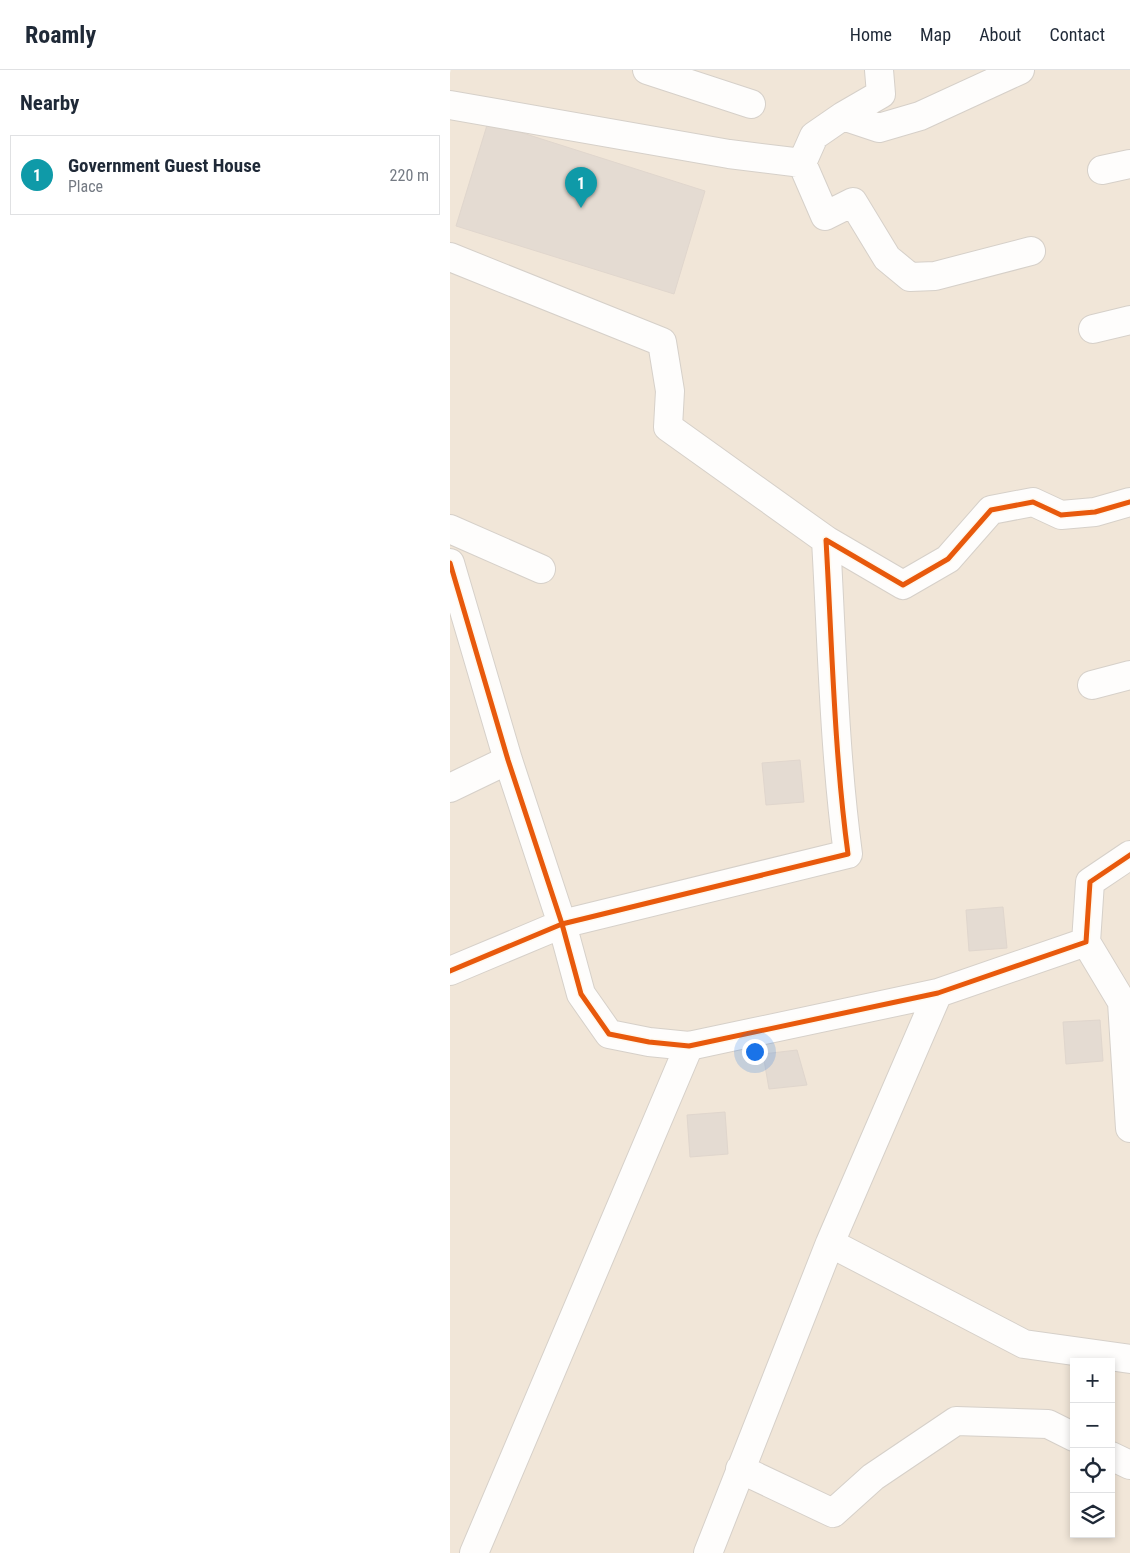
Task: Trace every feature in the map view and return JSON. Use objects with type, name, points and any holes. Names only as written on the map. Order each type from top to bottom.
[{"type":"street","points":[[647,70],[751,104]]},
{"type":"street","points":[[878,70],[881,94],[843,116],[814,136],[802,163],[825,216],[853,202],[887,258],[910,277],[935,276],[1031,250]]},
{"type":"street","points":[[843,116],[879,128],[920,116],[1020,70]]},
{"type":"street","points":[[450,105],[729,154],[802,163]]},
{"type":"street","points":[[1102,170],[1130,164]]},
{"type":"street","points":[[450,257],[662,342],[670,390],[668,427],[826,540],[903,585],[948,559],[991,510],[1033,502],[1061,515],[1095,512],[1130,502]]},
{"type":"street","points":[[1093,329],[1130,320]]},
{"type":"street","points":[[450,529],[541,569]]},
{"type":"street","points":[[450,971],[562,924],[848,854],[839,765],[826,540]]},
{"type":"street","points":[[450,563],[508,760],[562,924],[582,994],[609,1034],[649,1042],[689,1046],[938,993],[1086,942]]},
{"type":"street","points":[[1092,685],[1130,675]]},
{"type":"street","points":[[450,788],[508,760]]},
{"type":"street","points":[[1130,855],[1090,882],[1086,942],[1122,1002],[1130,1128]]},
{"type":"street","points":[[708,1553],[830,1243],[938,993]]},
{"type":"street","points":[[474,1553],[689,1046]]},
{"type":"street","points":[[830,1243],[1024,1344],[1130,1359]]},
{"type":"street","points":[[740,1469],[833,1513],[873,1476],[956,1421],[1048,1424],[1070,1435]]},
{"type":"street","points":[[1115,1458],[1130,1465]]},
{"type":"shaded area","points":[[451,70],[1130,70],[1130,1553],[450,1553]]},
{"type":"building","points":[[488,122],[705,191],[674,294],[456,226]]},
{"type":"building","points":[[800,760],[804,802],[766,805],[762,763]]},
{"type":"building","points":[[1003,907],[1007,948],[969,951],[966,910]]},
{"type":"building","points":[[1100,1020],[1103,1061],[1066,1064],[1063,1022]]},
{"type":"building","points":[[797,1050],[807,1085],[769,1089],[763,1054]]},
{"type":"building","points":[[725,1112],[728,1154],[690,1157],[687,1115]]},
{"type":"cycle path","points":[[450,971],[562,924],[848,854],[836,736],[826,540],[903,585],[948,559],[991,510],[1033,502],[1061,515],[1095,512],[1130,502]]},
{"type":"cycle path","points":[[450,563],[508,760],[562,924],[581,994],[609,1034],[649,1042],[689,1046],[938,993],[1086,942],[1090,882],[1130,855]]},
{"type":"place","name":"Government Guest House","points":[[581,208]]}]
